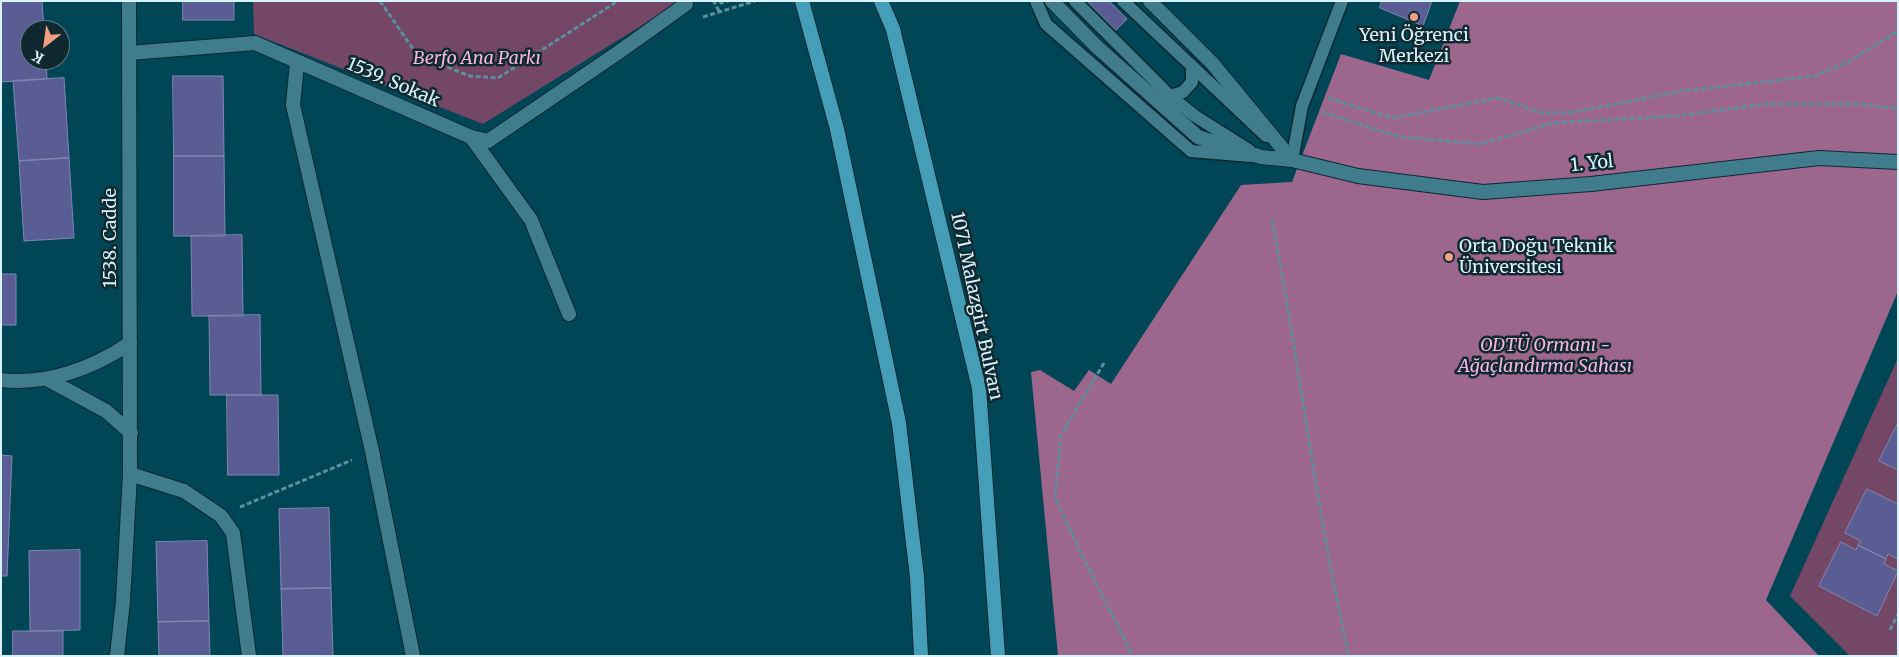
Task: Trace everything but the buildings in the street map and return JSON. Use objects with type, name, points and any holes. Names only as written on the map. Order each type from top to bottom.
[{"type":"main road","points":[[802,1],[837,129],[899,423],[917,577],[921,656]]},
{"type":"main road","name":"1071 Malazgirt Bulvarı","points":[[881,1],[893,30],[979,388],[998,656]]},
{"type":"street","name":"1538. Cadde","points":[[117,656],[123,601],[131,433],[128,1]]},
{"type":"street","name":"1. Yol","points":[[1052,1],[1096,46],[1198,137],[1261,157],[1292,160],[1358,176],[1483,192],[1591,184],[1819,158],[1898,162]]},
{"type":"street","points":[[1150,1],[1212,63],[1292,160]]},
{"type":"street","name":"1539. Sokak","points":[[129,53],[255,44],[471,137],[488,141],[686,4]]},
{"type":"street","points":[[297,63],[293,105],[372,451],[413,656]]},
{"type":"street","points":[[471,137],[531,220],[569,314]]},
{"type":"street","points":[[1,380],[19,382],[48,379],[96,363],[130,343]]},
{"type":"street","points":[[48,379],[106,411],[131,433]]},
{"type":"street","points":[[130,474],[184,490],[221,516],[234,533],[249,656]]},
{"type":"lane","points":[[1036,1],[1046,24],[1192,151],[1261,157]]},
{"type":"lane","points":[[1075,1],[1170,96],[1203,121],[1261,157]]},
{"type":"lane","points":[[1123,1],[1192,68],[1292,160]]},
{"type":"lane","points":[[1292,160],[1302,106],[1342,1]]},
{"type":"lane","points":[[1170,96],[1183,92],[1192,82],[1192,68]]},
{"type":"path","points":[[380,1],[413,49],[424,58],[470,76],[498,78],[618,1]]},
{"type":"path","points":[[720,1],[721,3],[728,1]]},
{"type":"path","points":[[716,3],[719,11]]},
{"type":"path","points":[[1308,91],[1392,118],[1498,98],[1543,113],[1574,112],[1682,91],[1815,76],[1850,62],[1898,31]]},
{"type":"path","points":[[1302,106],[1400,137],[1480,144],[1554,123],[1676,116],[1766,104],[1861,104],[1898,109]]},
{"type":"path","points":[[1272,220],[1288,301],[1330,572],[1349,656]]},
{"type":"path","points":[[1104,363],[1061,435],[1055,497],[1081,553],[1134,656]]},
{"type":"path","points":[[221,516],[372,451]]},
{"type":"path","points":[[1890,630],[1898,614]]},
{"type":"green space","name":"Berfo Ana Parkı","points":[[253,1],[681,1],[483,124],[254,34]]},
{"type":"green space","name":"ODTÜ Ormanı - Ağaçlandırma Sahası","points":[[1460,1],[1898,1],[1898,291],[1766,600],[1819,656],[1058,656],[1031,372],[1040,370],[1074,391],[1089,370],[1111,384],[1241,185],[1292,182],[1341,54],[1429,80]]},
{"type":"green space","points":[[1898,358],[1898,656],[1850,656],[1790,596]]},
{"type":"place","name":"Yeni Öğrenci Merkezi","points":[[1414,17]]},
{"type":"place","name":"Orta Doğu Teknik Üniversitesi","points":[[1449,257]]}]
